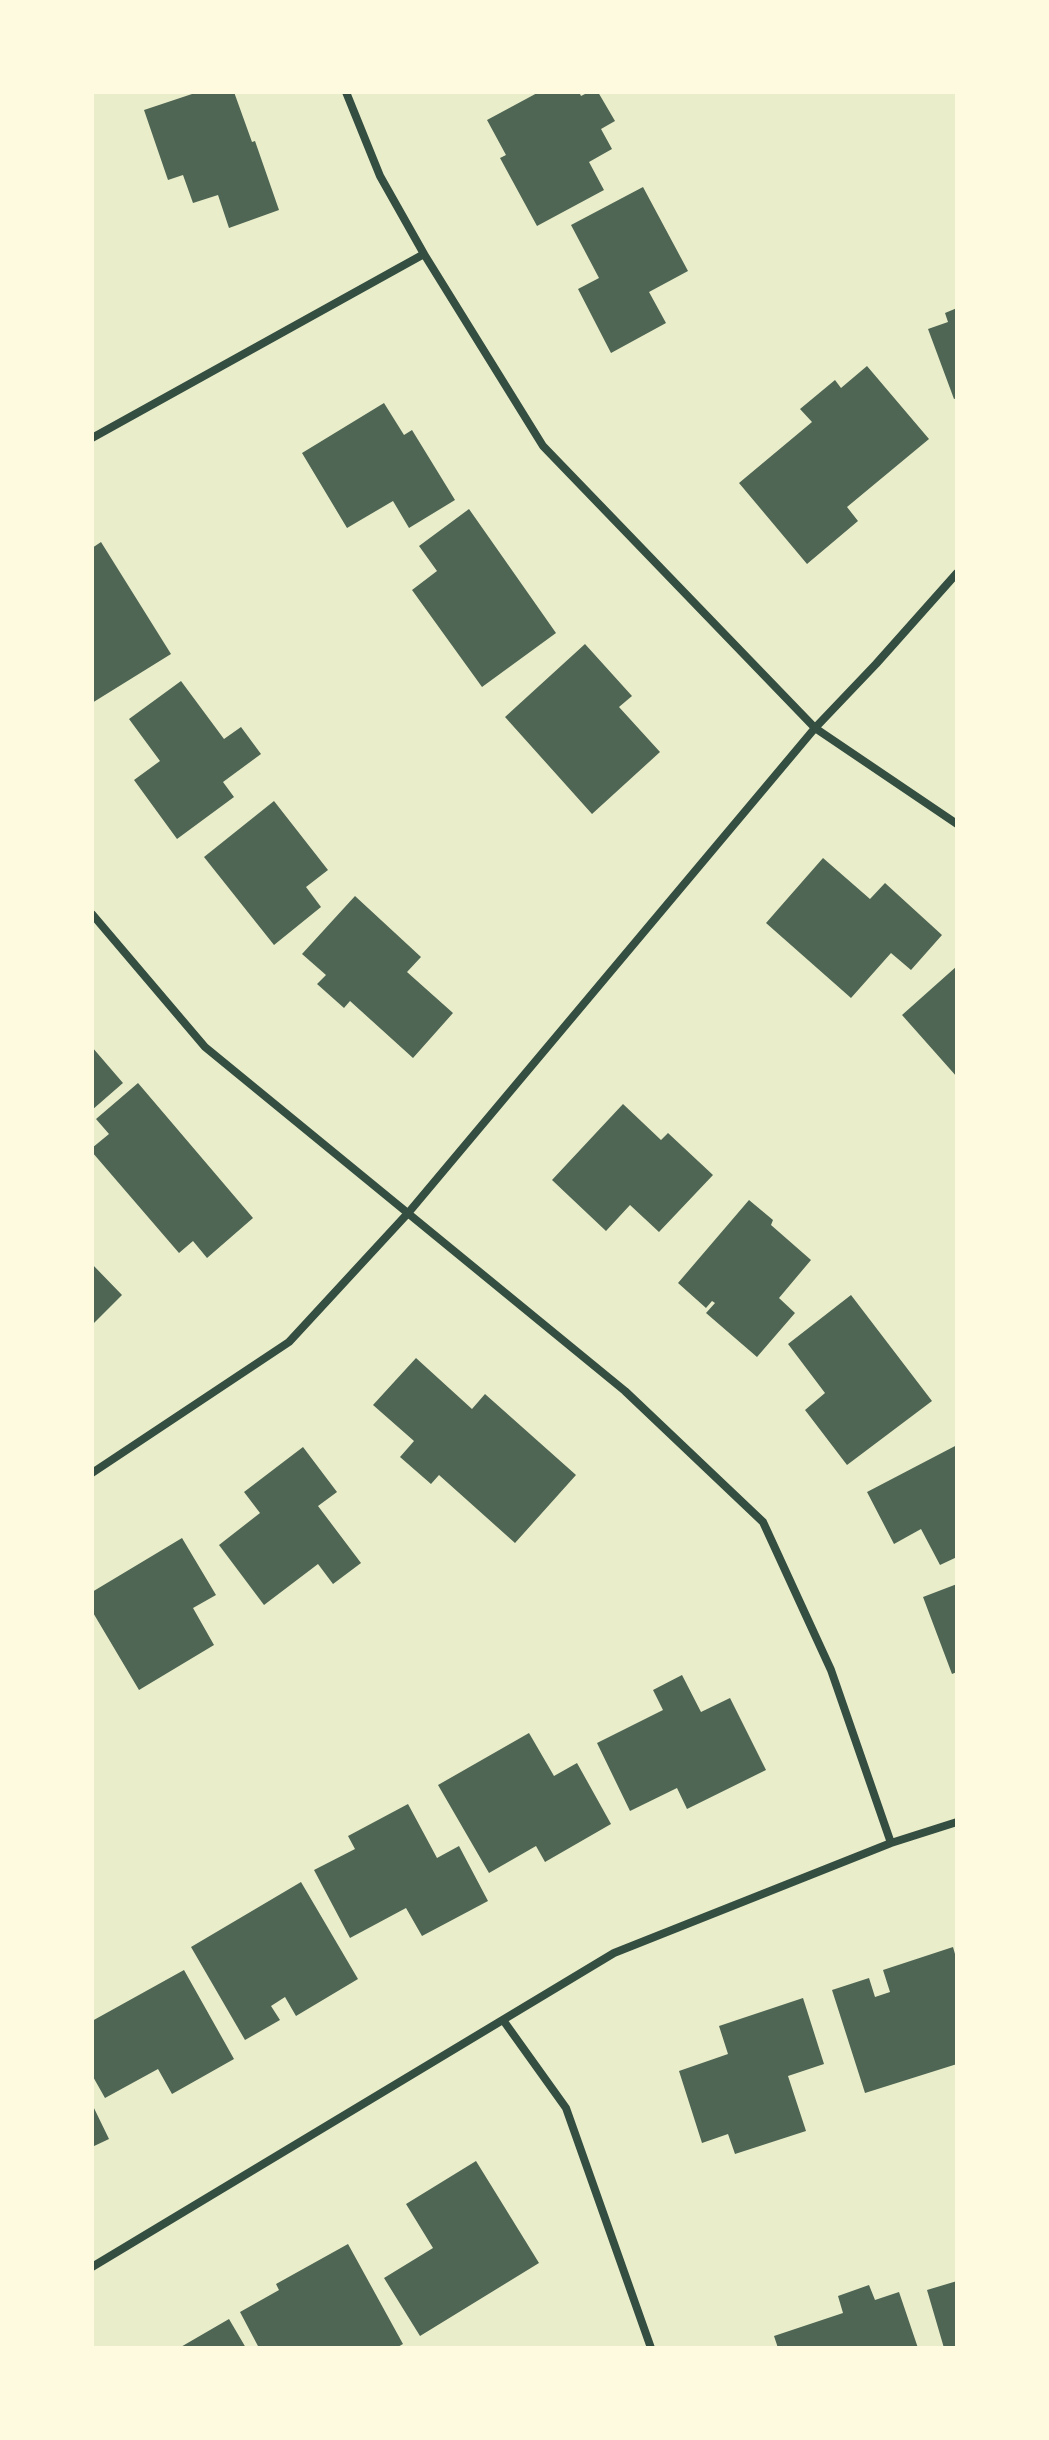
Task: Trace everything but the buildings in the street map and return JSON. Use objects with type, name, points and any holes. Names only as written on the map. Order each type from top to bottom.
[{"type":"street","points":[[346,92],[380,176],[424,254],[543,446],[815,728],[957,824]]},
{"type":"street","points":[[92,438],[424,254]]},
{"type":"street","points":[[92,1473],[289,1342],[409,1212],[815,728],[957,573]]},
{"type":"street","points":[[92,914],[205,1047],[625,1391],[763,1522],[831,1670],[891,1843]]},
{"type":"street","points":[[92,2267],[614,1953],[891,1843],[957,1822]]},
{"type":"street","points":[[503,2020],[566,2108],[651,2348]]}]
